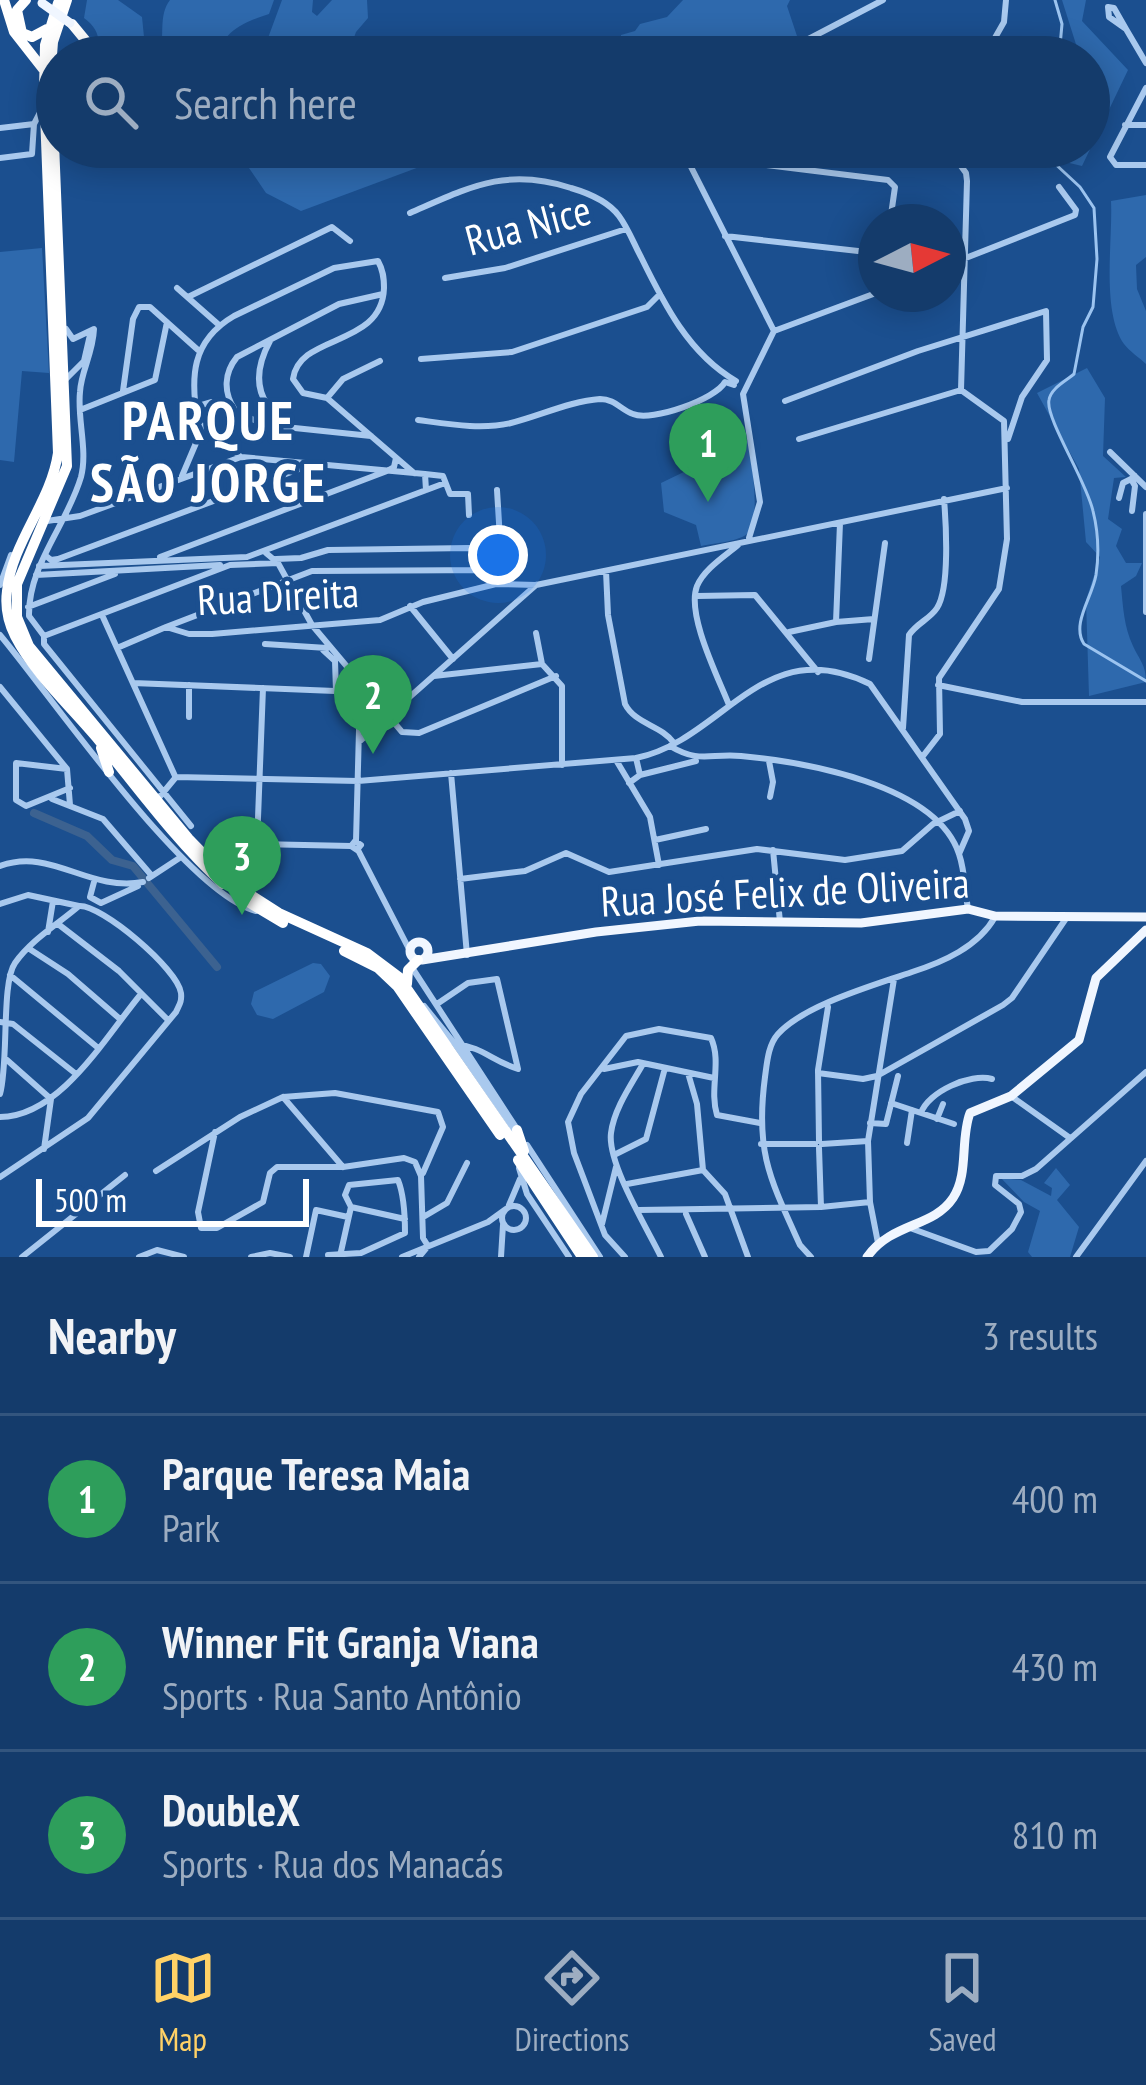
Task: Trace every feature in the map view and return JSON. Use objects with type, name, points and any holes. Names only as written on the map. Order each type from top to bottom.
[{"type":"highway","points":[[4,0],[14,32],[36,59]]},
{"type":"highway","points":[[60,36],[63,0]]},
{"type":"highway","points":[[36,1],[17,10],[22,33],[36,37]]},
{"type":"highway","points":[[58,36],[62,25]]},
{"type":"highway","points":[[38,36],[62,25]]},
{"type":"highway","points":[[62,25],[80,36]]},
{"type":"highway","points":[[59,36],[62,25]]},
{"type":"highway","points":[[48,168],[58,439],[50,483],[7,586],[7,608],[16,637],[213,875],[262,912],[385,974],[417,1005],[597,1257]]},
{"type":"highway","points":[[56,168],[67,466],[17,584],[15,608],[20,628],[29,646],[159,796],[189,839],[240,889],[387,965],[408,987],[582,1257]]},
{"type":"highway","points":[[57,201],[59,168]]},
{"type":"highway","points":[[98,739],[109,772]]},
{"type":"highway","points":[[342,951],[364,965],[370,977],[385,981],[417,1005]]},
{"type":"highway","points":[[387,965],[403,966],[417,955]]},
{"type":"highway","points":[[408,987],[406,974],[417,955]]},
{"type":"highway","points":[[517,1132],[530,1166]]},
{"type":"main road","points":[[36,1],[62,25]]},
{"type":"main road","name":"Rua José Felix de Oliveira","points":[[417,955],[441,960],[648,925],[861,923],[968,909],[995,916],[1146,915]]},
{"type":"main road","points":[[867,1257],[878,1243],[935,1214],[953,1198],[970,1113],[1011,1096],[1082,1037],[1100,972],[1146,930]]},
{"type":"street","points":[[814,36],[883,0]]},
{"type":"street","points":[[996,36],[1004,22],[1006,0]]},
{"type":"street","points":[[1126,29],[1146,63]]},
{"type":"street","points":[[1146,88],[1110,154],[1112,162],[1146,165]]},
{"type":"street","points":[[0,158],[32,154],[36,120]]},
{"type":"street","points":[[0,128],[34,124]]},
{"type":"street","points":[[1125,125],[1146,125]]},
{"type":"street","points":[[691,168],[774,331]]},
{"type":"street","points":[[790,168],[887,180],[896,187],[893,204]]},
{"type":"street","points":[[962,168],[966,204]]},
{"type":"street","points":[[410,214],[469,188],[516,177],[582,191],[614,210],[670,316],[739,387],[760,502],[744,542],[707,572],[695,596],[703,638],[729,705]]},
{"type":"street","points":[[966,258],[1075,215],[1059,187]]},
{"type":"street","points":[[188,297],[335,228],[350,241]]},
{"type":"street","name":"Rua Nice","points":[[445,278],[505,268],[626,229]]},
{"type":"street","points":[[723,236],[858,251]]},
{"type":"street","points":[[181,478],[196,443],[192,376],[198,350],[219,325],[324,272],[375,260],[382,267],[380,309],[370,322],[304,358],[294,369],[296,388],[327,398],[414,472]]},
{"type":"street","points":[[178,288],[219,325]]},
{"type":"street","points":[[195,407],[212,401],[226,385],[236,356],[350,299],[384,293]]},
{"type":"street","points":[[421,359],[512,352],[647,307],[660,294]]},
{"type":"street","points":[[739,387],[774,331],[858,300]]},
{"type":"street","points":[[61,302],[68,337],[92,330],[81,382],[82,469],[68,517],[38,570],[28,607],[30,621],[159,796],[190,826]]},
{"type":"street","points":[[647,307],[670,316]]},
{"type":"street","points":[[123,392],[133,319],[139,308],[150,308],[198,350]]},
{"type":"street","points":[[962,390],[964,312]]},
{"type":"street","points":[[785,401],[918,351],[1044,312],[1049,314],[1047,360],[1019,404],[1006,445]]},
{"type":"street","points":[[80,410],[157,376],[167,322]]},
{"type":"street","points":[[272,338],[259,363],[259,388],[273,413],[294,428]]},
{"type":"street","points":[[64,382],[88,361]]},
{"type":"street","points":[[327,398],[343,379],[380,362]]},
{"type":"street","points":[[418,420],[499,425],[598,399],[620,405],[631,414],[653,416],[709,397],[725,382],[739,387]]},
{"type":"street","points":[[226,385],[235,410]]},
{"type":"street","points":[[799,440],[962,390]]},
{"type":"street","points":[[923,756],[940,734],[938,685],[944,667],[999,589],[1007,539],[1002,416],[962,390]]},
{"type":"street","points":[[212,401],[254,422],[371,436]]},
{"type":"street","points":[[198,422],[241,457]]},
{"type":"street","points":[[1110,452],[1146,487]]},
{"type":"street","points":[[47,521],[241,457],[443,476],[452,495],[468,494],[469,514]]},
{"type":"street","points":[[156,559],[387,472],[396,458]]},
{"type":"street","points":[[292,461],[293,471]]},
{"type":"street","points":[[45,555],[54,560],[88,549],[313,464]]},
{"type":"street","points":[[361,468],[365,480]]},
{"type":"street","points":[[424,474],[426,490]]},
{"type":"street","points":[[1119,498],[1122,485],[1133,477]]},
{"type":"street","points":[[1132,511],[1133,477]]},
{"type":"street","points":[[0,585],[50,483]]},
{"type":"street","points":[[38,570],[90,562],[238,558],[265,553],[445,483]]},
{"type":"street","name":"Rua Direita","points":[[116,648],[166,628],[212,634],[389,618],[410,606],[496,584],[536,585],[1007,488]]},
{"type":"street","points":[[496,584],[492,570],[498,553],[497,490]]},
{"type":"street","points":[[57,498],[68,517]]},
{"type":"street","points":[[903,730],[909,634],[937,609],[941,596],[944,500]]},
{"type":"street","points":[[1146,514],[1146,613]]},
{"type":"street","points":[[836,622],[839,523]]},
{"type":"street","points":[[869,659],[886,543]]},
{"type":"street","points":[[184,548],[187,560]]},
{"type":"street","points":[[275,548],[286,581],[312,625],[362,691],[402,732],[419,733],[556,676]]},
{"type":"street","points":[[28,607],[119,571],[202,570],[328,550],[469,548],[498,553]]},
{"type":"street","points":[[88,549],[90,562]]},
{"type":"street","points":[[370,549],[370,571]]},
{"type":"street","points":[[265,553],[278,560]]},
{"type":"street","points":[[38,570],[96,577]]},
{"type":"street","points":[[44,636],[202,570]]},
{"type":"street","points":[[166,628],[312,571],[492,570]]},
{"type":"street","points":[[606,571],[608,615],[625,704],[630,713],[658,726],[672,745],[700,760]]},
{"type":"street","points":[[360,740],[536,585]]},
{"type":"street","points":[[695,596],[754,595],[818,672]]},
{"type":"street","points":[[410,606],[453,659]]},
{"type":"street","points":[[102,615],[176,777]]},
{"type":"street","points":[[0,617],[16,637]]},
{"type":"street","points":[[789,632],[874,619]]},
{"type":"street","points":[[536,633],[542,664],[562,686],[562,765]]},
{"type":"street","points":[[0,635],[181,857],[227,899],[262,912]]},
{"type":"street","points":[[265,644],[331,648]]},
{"type":"street","points":[[320,647],[334,662],[336,691]]},
{"type":"street","points":[[432,676],[542,664]]},
{"type":"street","points":[[159,796],[176,777],[358,781],[636,758],[672,745],[776,675],[846,673],[870,684],[960,811],[969,830],[959,854]]},
{"type":"street","points":[[133,683],[362,691]]},
{"type":"street","points":[[188,717],[189,684]]},
{"type":"street","points":[[938,685],[1022,702],[1146,702]]},
{"type":"street","points":[[0,687],[67,770],[70,805]]},
{"type":"street","points":[[232,868],[257,844],[263,688]]},
{"type":"street","points":[[362,691],[355,846],[417,955],[437,1004],[597,1257]]},
{"type":"street","points":[[629,783],[700,760],[736,755],[874,782],[937,823],[959,854],[968,909]]},
{"type":"street","points":[[636,758],[640,776]]},
{"type":"street","points":[[616,760],[648,812],[659,865]]},
{"type":"street","points":[[770,797],[772,764]]},
{"type":"street","points":[[67,770],[15,765],[19,804],[26,806],[70,788]]},
{"type":"street","points":[[451,773],[467,956]]},
{"type":"street","points":[[48,798],[105,821],[147,880]]},
{"type":"street","points":[[460,879],[525,871],[566,853],[605,872],[773,850],[834,860],[889,855],[960,811]]},
{"type":"street","points":[[655,840],[706,829]]},
{"type":"street","points":[[257,844],[355,846]]},
{"type":"street","points":[[773,850],[780,922]]},
{"type":"street","points":[[0,904],[28,895],[101,903],[118,898],[181,857]]},
{"type":"street","points":[[0,866],[32,861],[117,886],[147,880]]},
{"type":"street","points":[[0,1093],[7,1060],[4,1022],[10,972],[28,948],[88,903],[95,881]]},
{"type":"street","points":[[117,886],[118,898]]},
{"type":"street","points":[[48,932],[53,901]]},
{"type":"street","points":[[0,1177],[94,1112],[169,1021],[181,999],[176,982],[143,947],[88,903]]},
{"type":"street","points":[[811,1257],[800,1245],[783,1207],[761,1144],[772,1042],[787,1026],[828,1005],[964,948],[986,932],[995,916]]},
{"type":"street","points":[[818,1073],[863,1079],[877,1076],[1012,998],[1067,917]]},
{"type":"street","points":[[58,924],[106,961],[169,1021]]},
{"type":"street","points":[[28,948],[68,974],[119,1019]]},
{"type":"street","points":[[0,967],[97,1047]]},
{"type":"street","points":[[437,1004],[472,981],[497,979],[518,1070],[497,1063],[480,1048],[455,1044]]},
{"type":"street","points":[[878,1243],[870,1202],[868,1142],[894,979]]},
{"type":"street","points":[[0,1117],[21,1115],[51,1100],[141,994]]},
{"type":"street","points":[[417,1005],[455,1044],[517,1132]]},
{"type":"street","points":[[821,1207],[818,1073],[828,1005]]},
{"type":"street","points":[[4,1022],[76,1074]]},
{"type":"street","points":[[622,1255],[604,1234],[568,1130],[574,1107],[626,1036],[658,1029],[712,1039],[717,1055],[714,1105],[718,1116],[760,1123]]},
{"type":"street","points":[[7,1060],[51,1100]]},
{"type":"street","points":[[601,1070],[626,1062],[715,1078]]},
{"type":"street","points":[[602,1224],[615,1160],[614,1123],[643,1064]]},
{"type":"street","points":[[646,1139],[665,1068]]},
{"type":"street","points":[[906,1226],[976,1252],[989,1251],[1016,1223],[1021,1210],[994,1178],[1000,1173],[1028,1174],[1146,1072]]},
{"type":"street","points":[[688,1073],[697,1104],[703,1170],[725,1194],[748,1257]]},
{"type":"street","points":[[870,1123],[886,1124],[898,1076]]},
{"type":"street","points":[[908,1143],[916,1111],[929,1098],[977,1077],[992,1079]]},
{"type":"street","points":[[156,1171],[215,1132],[283,1097],[335,1093],[438,1112],[443,1127],[421,1176]]},
{"type":"street","points":[[1011,1096],[1070,1138]]},
{"type":"street","points":[[283,1097],[343,1167]]},
{"type":"street","points":[[44,1149],[51,1100]]},
{"type":"street","points":[[891,1102],[953,1124]]},
{"type":"street","points":[[937,1118],[943,1104]]},
{"type":"street","points":[[215,1132],[198,1212],[198,1225],[205,1230],[263,1202],[270,1173],[277,1167],[343,1167],[404,1159],[415,1162],[421,1176],[422,1234],[428,1246]]},
{"type":"street","points":[[615,1160],[646,1139],[657,1140]]},
{"type":"street","points":[[761,1144],[868,1142]]},
{"type":"street","points":[[517,1159],[541,1216],[569,1257]]},
{"type":"street","points":[[615,1160],[661,1257]]},
{"type":"street","points":[[1076,1257],[1146,1161]]},
{"type":"street","points":[[424,1216],[447,1203],[467,1163]]},
{"type":"street","points":[[627,1184],[703,1170]]},
{"type":"street","points":[[27,1255],[125,1175]]},
{"type":"street","points":[[501,1257],[502,1219],[520,1175]]},
{"type":"street","points":[[328,1255],[340,1256],[402,1237],[405,1219],[398,1180],[349,1185],[340,1256]]},
{"type":"street","points":[[639,1210],[870,1202]]},
{"type":"street","points":[[337,1212],[349,1205],[405,1219]]},
{"type":"street","points":[[403,1257],[488,1222],[507,1208],[520,1207],[526,1218]]},
{"type":"street","points":[[306,1257],[315,1211],[348,1217]]},
{"type":"street","points":[[686,1214],[705,1257]]},
{"type":"street","points":[[488,1222],[517,1230],[526,1218],[541,1216]]},
{"type":"street","points":[[419,1257],[428,1246]]},
{"type":"street","points":[[139,1257],[158,1250],[184,1257]]},
{"type":"street","points":[[251,1257],[270,1253],[290,1257]]},
{"type":"shaded area","points":[[87,0],[118,0],[142,17],[144,36],[98,36],[84,18]]},
{"type":"shaded area","points":[[170,0],[274,0],[269,14],[228,36],[162,36]]},
{"type":"shaded area","points":[[282,0],[313,0],[312,12],[317,16],[332,0],[367,0],[368,18],[355,36],[269,36]]},
{"type":"shaded area","points":[[683,0],[790,0],[787,6],[797,36],[621,36],[640,24],[667,17]]},
{"type":"shaded area","points":[[1062,0],[1086,0],[1082,21],[1096,36],[1073,36]]},
{"type":"shaded area","points":[[1110,51],[1128,70],[1110,108]]},
{"type":"shaded area","points":[[249,168],[417,168],[301,211],[266,193]]},
{"type":"shaded area","points":[[1146,195],[1146,257],[1136,265],[1137,289],[1146,311],[1146,364],[1126,347],[1117,330],[1110,275],[1111,201]]},
{"type":"shaded area","points":[[42,248],[49,373],[22,371],[14,462],[0,460],[0,252]]},
{"type":"shaded area","points":[[1087,368],[1105,398],[1103,456],[1126,477],[1114,478],[1108,519],[1122,529],[1116,546],[1126,563],[1142,563],[1136,576],[1121,586],[1124,617],[1146,682],[1089,696],[1086,600],[1100,557],[1086,542],[1079,469],[1037,393]]},
{"type":"shaded area","points":[[748,441],[754,489],[751,527],[737,539],[701,546],[696,525],[664,512],[661,483]]},
{"type":"shaded area","points":[[313,963],[321,964],[330,976],[324,992],[273,1019],[257,1015],[251,1004],[254,992]]},
{"type":"shaded area","points":[[1056,1168],[1070,1185],[1057,1200],[1079,1227],[1070,1257],[1032,1257],[1028,1252],[1040,1211],[1001,1178],[1021,1180],[1051,1196],[1052,1188],[1044,1183]]},
{"type":"waterway","points":[[1055,0],[1061,36]]},
{"type":"waterway","points":[[1060,168],[1094,208],[1097,259],[1093,307],[1083,327],[1074,374],[1049,400],[1096,527],[1096,575],[1081,619],[1081,636],[1084,644],[1146,681]]},
{"type":"waterway","points":[[34,813],[87,836],[112,860],[133,866],[217,967]]},
{"type":"place","name":"Parque Teresa Maia","points":[[708,502]]},
{"type":"place","name":"Winner Fit Granja Viana","points":[[373,754]]},
{"type":"place","name":"DoubleX","points":[[242,915]]},
{"type":"district","name":"PARQUE SÃO JORGE","points":[[209,452]]}]
